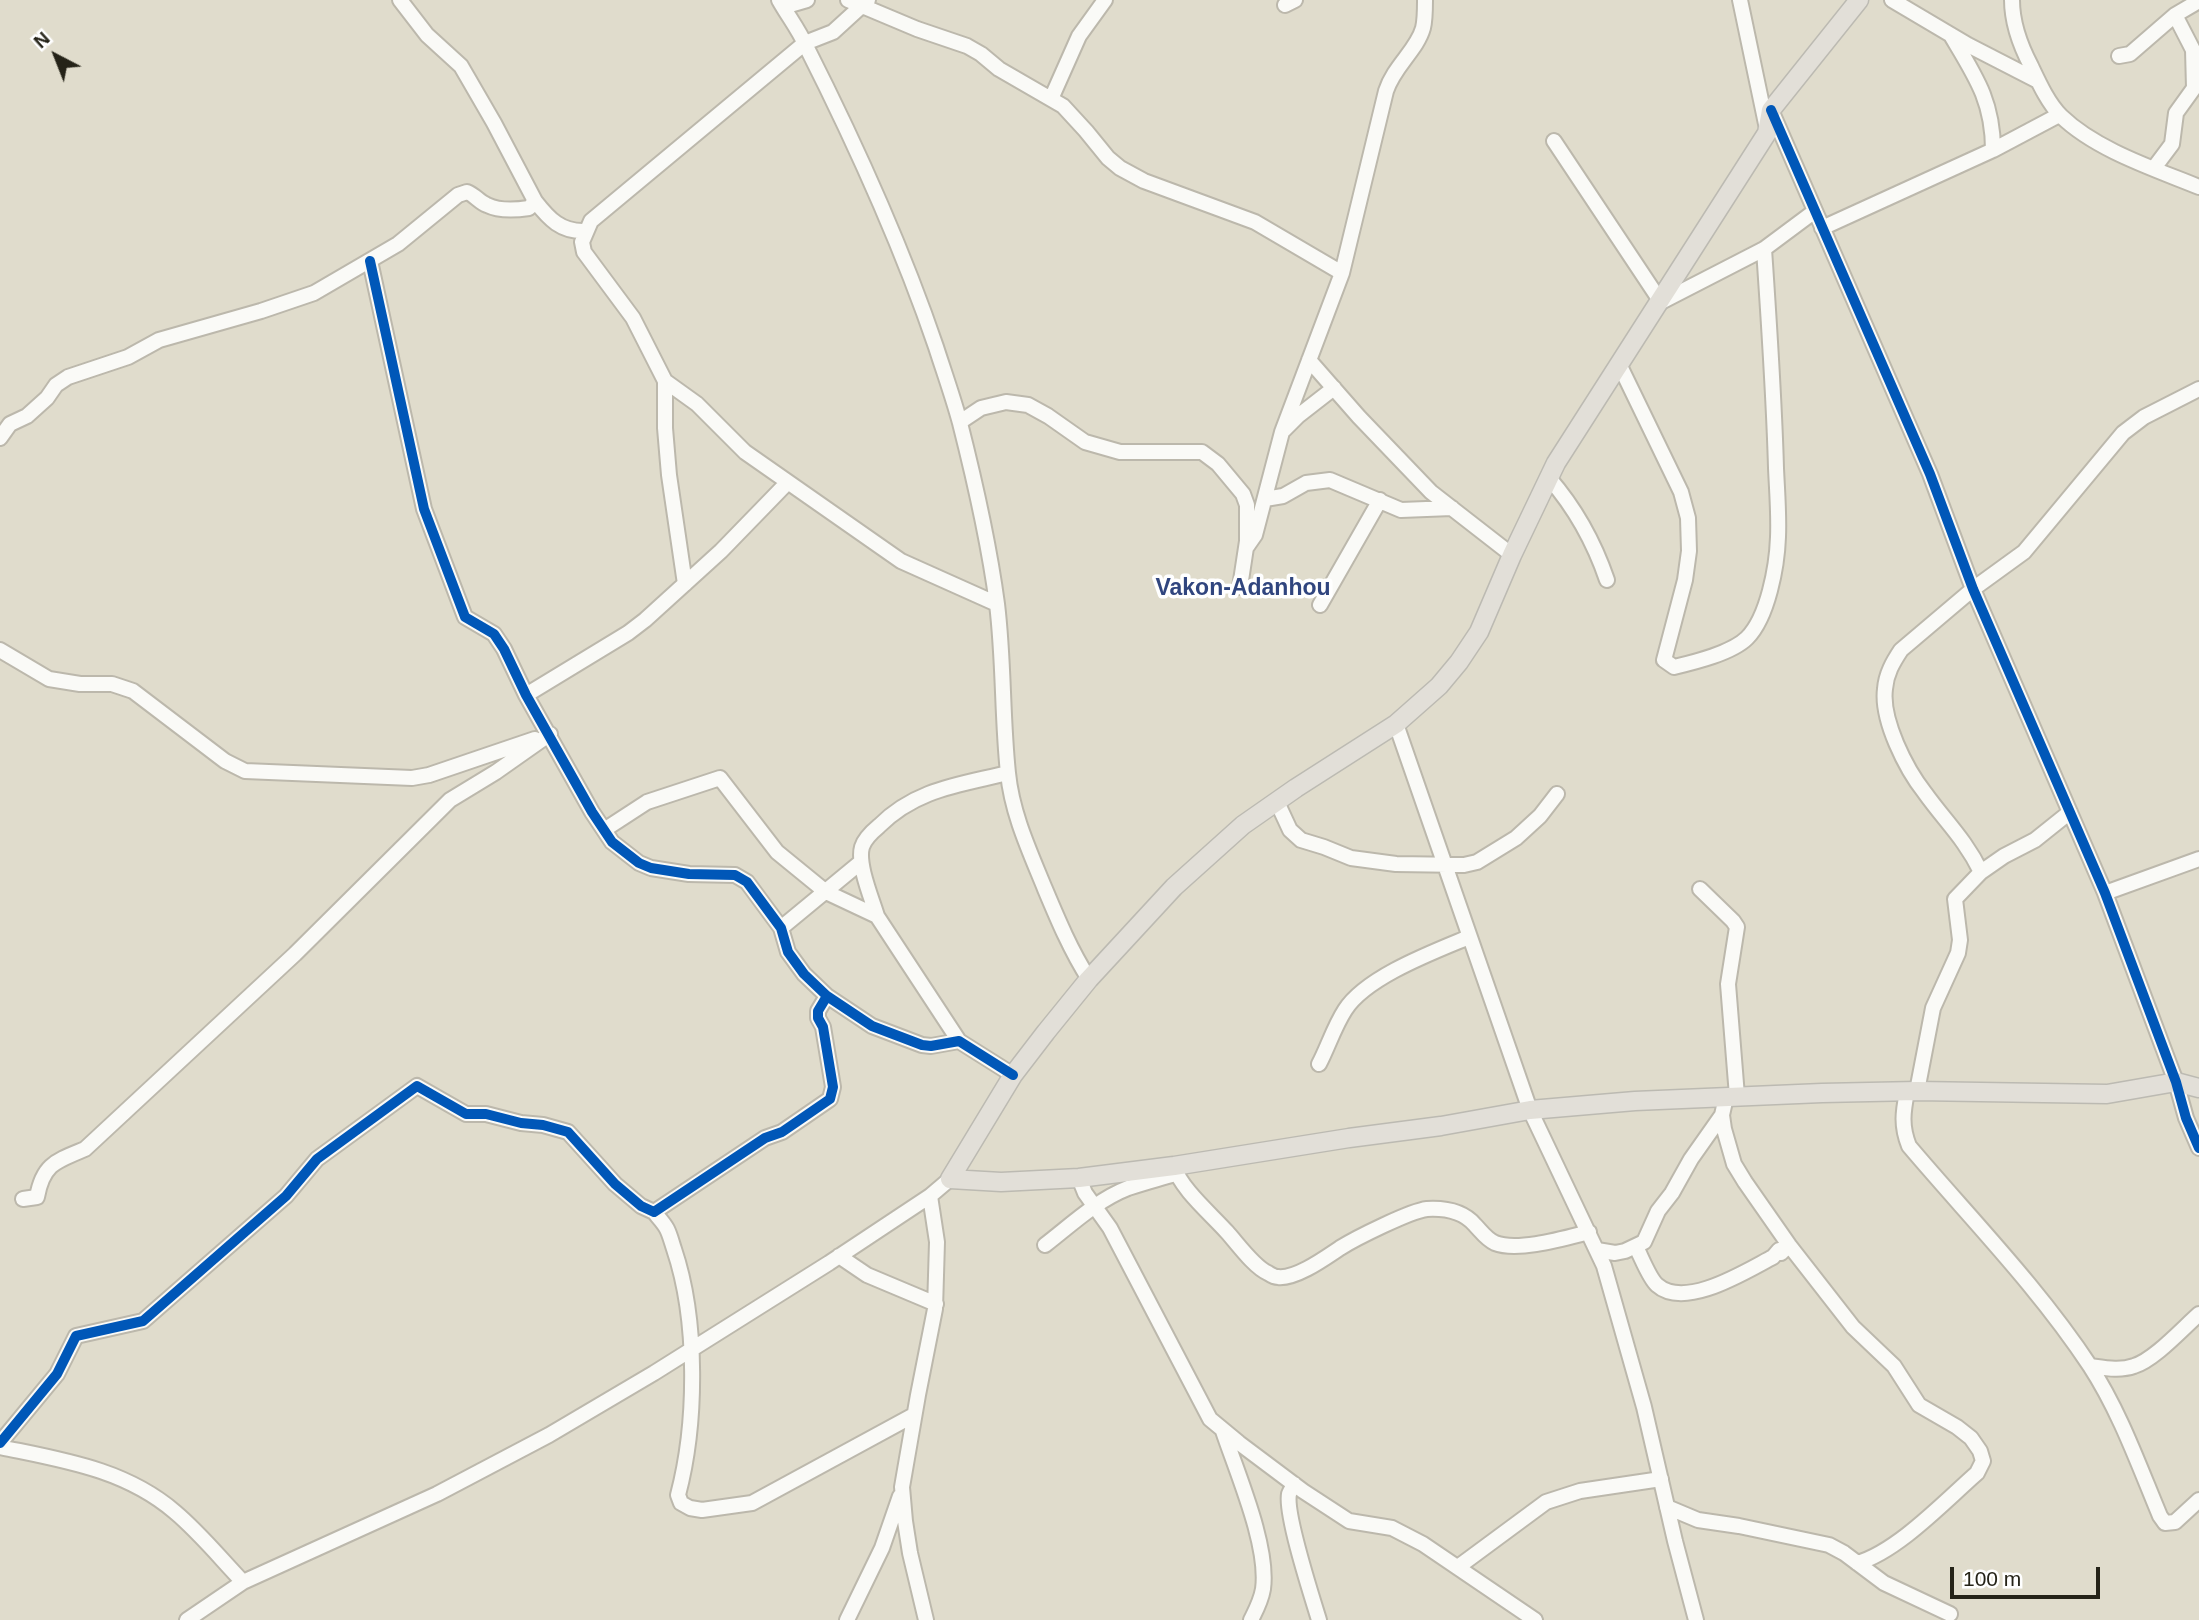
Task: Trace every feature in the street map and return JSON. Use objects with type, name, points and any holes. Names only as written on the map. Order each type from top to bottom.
[{"type":"main road","points":[[1859,0],[1772,110],[1767,132],[1549,478],[1479,632],[1459,662],[1440,686],[1395,724],[1335,761],[1234,833],[1174,887],[1089,979],[1013,1075],[950,1180],[1001,1182],[1175,1170],[1349,1138],[1441,1126],[1530,1110],[1635,1101],[1728,1103],[1912,1091],[2108,1094],[2176,1082],[2199,1088]]},
{"type":"street","points":[[400,0],[427,35],[461,66],[535,201],[547,216],[573,231],[585,231]]},
{"type":"street","points":[[807,0],[781,4],[805,43],[882,207],[918,294],[960,422],[997,604],[1008,773],[1012,797],[1028,848],[1067,939],[1089,979]]},
{"type":"street","points":[[1052,99],[1075,44],[1105,0]]},
{"type":"street","points":[[1246,548],[1255,535],[1282,432],[1342,273],[1386,91],[1391,77],[1413,47],[1423,27],[1425,0]]},
{"type":"street","points":[[1740,0],[1767,132]]},
{"type":"street","points":[[1892,0],[1951,36],[2038,81]]},
{"type":"street","points":[[2012,0],[2016,30],[2038,81],[2059,115],[2111,149],[2199,187]]},
{"type":"street","points":[[2119,56],[2130,54],[2175,15],[2199,1]]},
{"type":"street","points":[[685,583],[669,475],[665,381],[633,318],[583,252],[585,231],[591,221],[805,43],[833,32],[859,2],[967,46],[999,69],[1052,99],[1063,106],[1120,168],[1144,181],[1255,222],[1342,273]]},
{"type":"street","points":[[2154,168],[2172,144],[2176,113],[2194,88],[2193,50],[2175,15]]},
{"type":"street","points":[[1951,36],[1984,93],[1993,127],[1993,150]]},
{"type":"street","points":[[1772,110],[1930,474],[1973,589],[2105,893],[2199,1148]]},
{"type":"street","points":[[1822,228],[1993,150],[2059,115]]},
{"type":"street","points":[[1554,141],[1661,302],[1764,249],[1815,211]]},
{"type":"street","points":[[0,438],[5,426],[27,416],[47,398],[55,385],[68,377],[128,357],[159,340],[314,293],[398,244],[458,195],[467,192],[495,208],[529,208],[535,201]]},
{"type":"street","points":[[1619,364],[1681,492],[1688,518],[1689,551],[1685,580],[1664,660],[1674,667],[1718,653],[1747,638],[1760,618],[1775,567],[1778,537],[1775,419],[1764,249]]},
{"type":"street","points":[[370,261],[424,509],[465,617],[494,634],[504,649],[526,695],[612,842],[629,857],[651,868],[689,874],[735,875],[747,882],[781,928],[788,952],[804,974],[827,996],[872,1026],[922,1045],[959,1041]]},
{"type":"street","points":[[1309,360],[1432,492],[1512,555]]},
{"type":"street","points":[[665,381],[697,404],[745,452],[901,561],[997,604]]},
{"type":"street","points":[[1282,432],[1334,388]]},
{"type":"street","points":[[1981,872],[1959,834],[1915,779],[1896,741],[1885,705],[1887,677],[1901,650],[1973,589],[2024,552],[2123,433],[2144,418],[2199,388]]},
{"type":"street","points":[[960,422],[981,408],[1006,402],[1028,405],[1085,442],[1108,449],[1120,452],[1202,452],[1218,464],[1243,494],[1247,505],[1246,548],[1240,587]]},
{"type":"street","points":[[1549,478],[1580,519],[1597,550],[1608,580]]},
{"type":"street","points":[[1265,499],[1283,496],[1306,483],[1330,480],[1401,510],[1452,508]]},
{"type":"street","points":[[526,695],[628,633],[721,551],[788,482]]},
{"type":"street","points":[[1321,605],[1380,500]]},
{"type":"street","points":[[0,650],[49,679],[80,684],[112,684],[133,691],[225,761],[245,771],[412,778],[429,775],[550,734]]},
{"type":"street","points":[[1395,724],[1530,1110],[1604,1266],[1634,1373],[1696,1620]]},
{"type":"street","points":[[23,1199],[37,1197],[40,1177],[58,1161],[85,1149],[254,994],[450,800],[550,734]]},
{"type":"street","points":[[1008,773],[925,794],[892,813],[862,846],[861,862],[877,916],[959,1041],[1013,1075]]},
{"type":"street","points":[[604,830],[647,802],[720,778],[777,852],[826,892],[877,916]]},
{"type":"street","points":[[1277,802],[1290,830],[1301,840],[1351,858],[1396,864],[1464,865],[1477,862],[1516,838],[1540,816],[1557,794]]},
{"type":"street","points":[[2070,812],[2035,841],[2004,856],[1981,872],[1955,899],[1960,940],[1958,953],[1933,1008],[1902,1122],[1903,1132],[1909,1146],[2015,1269],[2090,1366],[2109,1397],[2160,1517],[2165,1523],[2175,1522],[2199,1500]]},
{"type":"street","points":[[2105,893],[2199,859]]},
{"type":"street","points":[[781,928],[861,862]]},
{"type":"street","points":[[1700,888],[1737,927],[1728,984],[1728,1103],[1734,1164],[1789,1245],[1853,1326],[1894,1366],[1919,1405],[1971,1438],[1983,1461],[1977,1473],[1890,1548],[1857,1563]]},
{"type":"street","points":[[1319,1064],[1345,1010],[1359,993],[1401,968],[1469,937]]},
{"type":"street","points":[[654,1212],[765,1138],[782,1132],[831,1099],[833,1087],[823,1027],[818,1018],[818,1011],[827,996]]},
{"type":"street","points":[[243,1582],[175,1512],[133,1484],[86,1465],[0,1445],[57,1374],[76,1336],[143,1321],[286,1196],[317,1159],[416,1086],[466,1114],[486,1114],[568,1132],[615,1184],[641,1206],[654,1212],[667,1229],[687,1305],[692,1382],[678,1495],[681,1503],[702,1510],[752,1503],[914,1415]]},
{"type":"street","points":[[1597,1250],[1615,1253],[1644,1242],[1658,1211],[1672,1193],[1690,1158],[1728,1103]]},
{"type":"street","points":[[1045,1245],[1096,1207],[1128,1188],[1175,1170],[1264,1272],[1278,1277],[1314,1265],[1343,1247],[1423,1209],[1461,1213],[1473,1222],[1486,1238],[1496,1243],[1533,1245],[1589,1232]]},
{"type":"street","points":[[1079,1178],[1085,1193],[1110,1228],[1210,1419],[1294,1484],[1349,1521],[1392,1528],[1423,1544],[1535,1620]]},
{"type":"street","points":[[187,1620],[243,1582],[489,1468],[549,1435],[839,1256],[950,1180]]},
{"type":"street","points":[[847,1620],[882,1548],[902,1488],[936,1304],[937,1242],[930,1196]]},
{"type":"street","points":[[1636,1247],[1656,1285],[1673,1293],[1702,1291],[1773,1257],[1779,1250],[1781,1253],[1789,1245]]},
{"type":"street","points":[[839,1256],[867,1275],[936,1304]]},
{"type":"street","points":[[2090,1366],[2113,1369],[2133,1367],[2147,1361],[2199,1314]]},
{"type":"street","points":[[1222,1430],[1260,1541],[1264,1571],[1263,1590],[1251,1620]]},
{"type":"street","points":[[1458,1567],[1546,1502],[1580,1491],[1661,1479]]},
{"type":"street","points":[[1294,1484],[1289,1495],[1290,1510],[1319,1620]]},
{"type":"street","points":[[902,1488],[910,1553],[926,1620]]},
{"type":"street","points":[[1667,1507],[1699,1520],[1829,1545],[1884,1583],[1950,1614]]},
{"type":"cycle path","points":[[1771,110],[1930,474],[1973,589],[2105,893],[2199,1148]]},
{"type":"cycle path","points":[[370,261],[424,509],[465,617],[494,634],[504,649],[526,695],[592,812],[612,842],[639,863],[651,868],[689,874],[735,875],[747,882],[781,928],[788,952],[804,974],[827,996],[872,1026],[922,1045],[959,1041],[1013,1075]]},
{"type":"cycle path","points":[[0,1443],[57,1374],[76,1336],[143,1321],[286,1196],[317,1159],[417,1086],[466,1114],[486,1114],[568,1132],[615,1184],[641,1206],[654,1212],[765,1138],[782,1132],[830,1099],[833,1087],[823,1027],[818,1018],[818,1011],[827,996]]},
{"type":"district","name":"Vakon-Adanhou","points":[[1243,589]]}]
